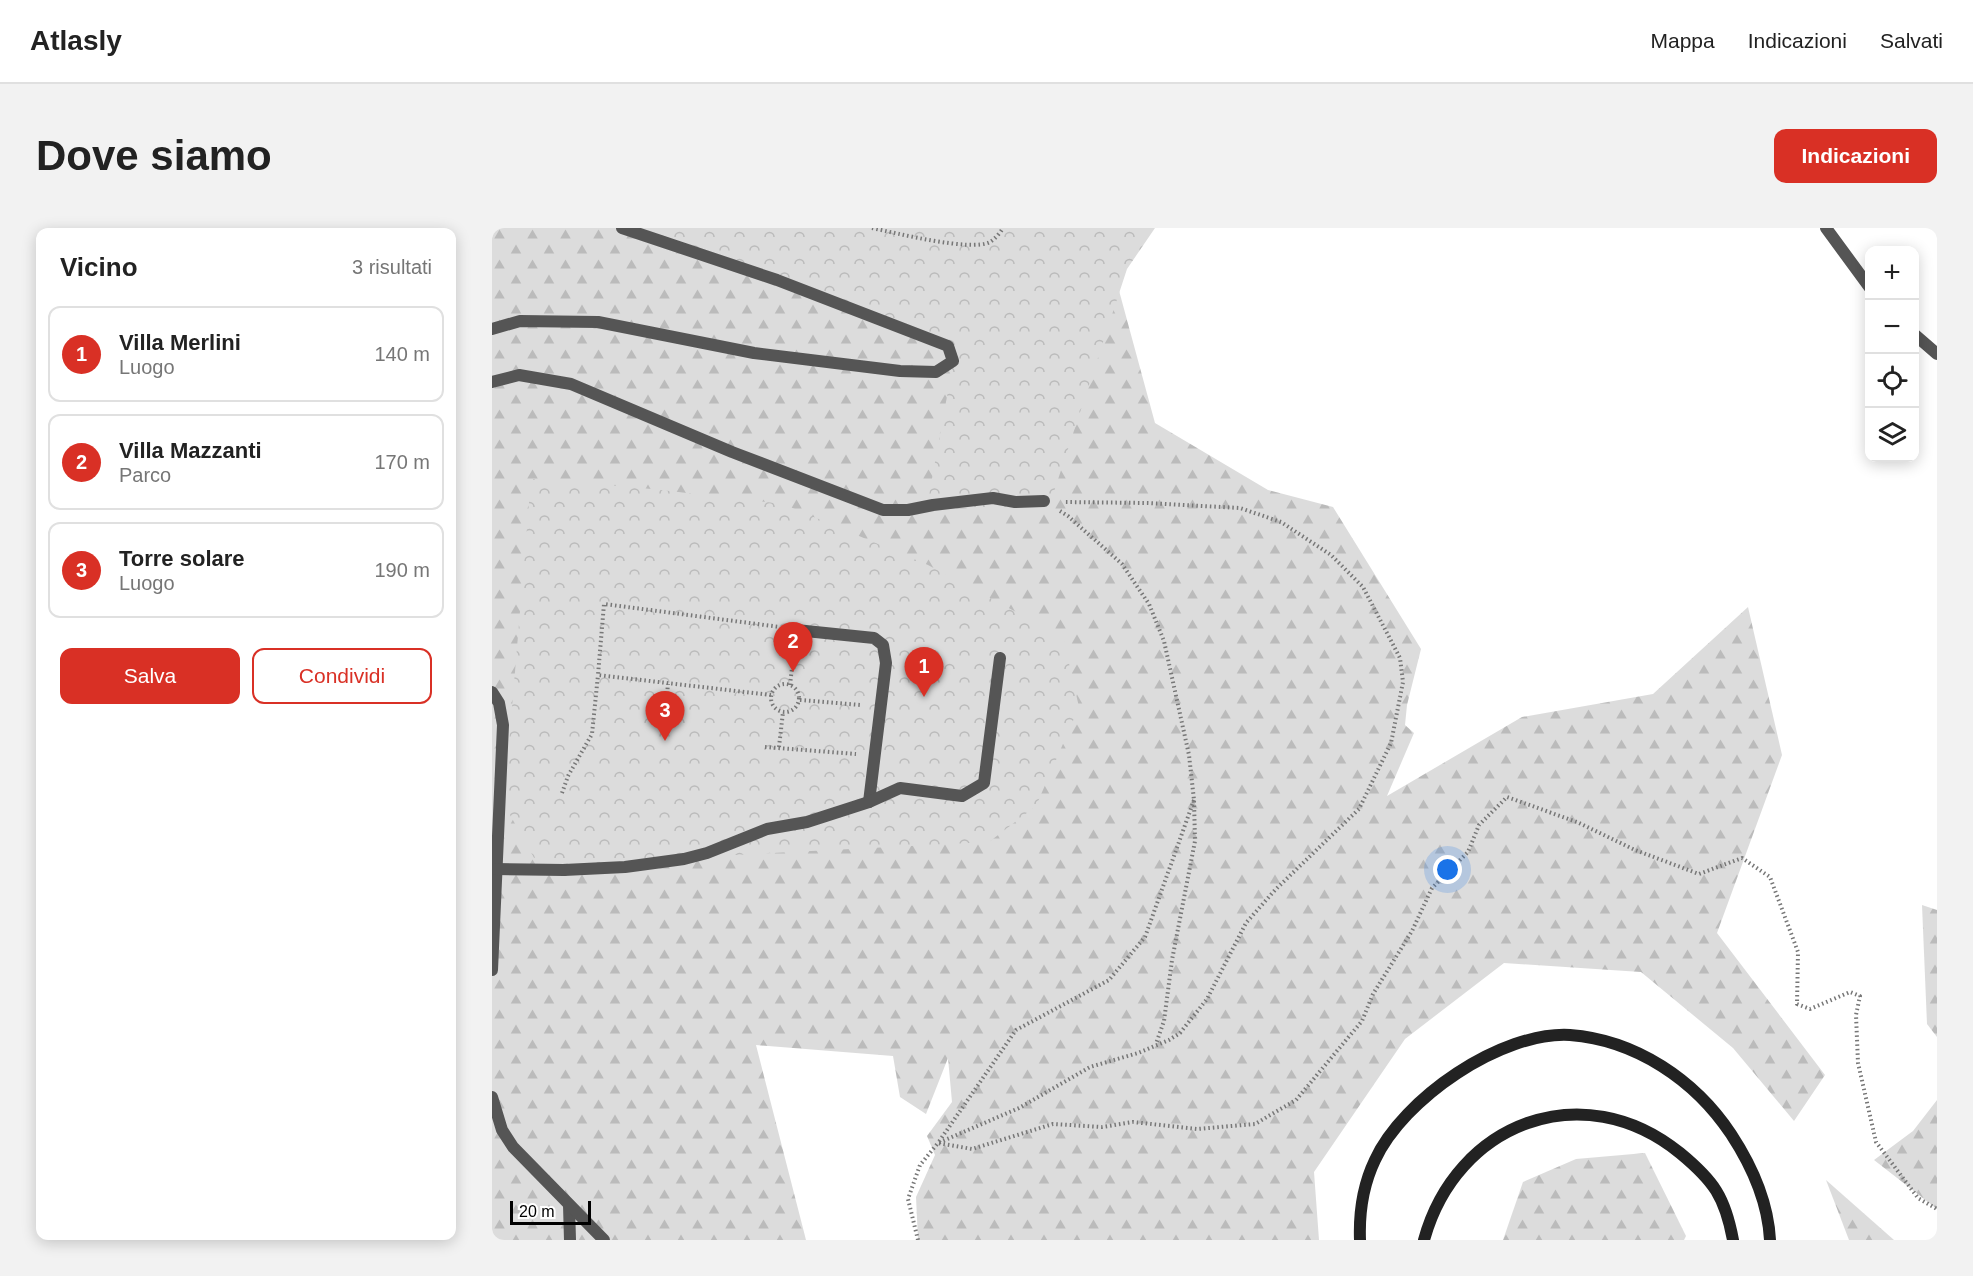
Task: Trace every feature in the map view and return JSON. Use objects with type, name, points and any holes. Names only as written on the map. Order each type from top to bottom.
[{"type":"main road","points":[[1360,1240],[1362,1203],[1374,1160],[1389,1138],[1421,1101],[1437,1087],[1473,1063],[1508,1045],[1539,1037],[1570,1035],[1608,1042],[1639,1054],[1676,1075],[1702,1097],[1724,1124],[1748,1162],[1763,1202],[1770,1236]]},
{"type":"main road","points":[[1424,1240],[1431,1218],[1446,1189],[1469,1162],[1492,1142],[1516,1126],[1563,1114],[1604,1116],[1634,1124],[1652,1133],[1681,1154],[1698,1168],[1718,1192],[1724,1202],[1733,1239]]},
{"type":"street","points":[[492,329],[520,321],[598,322],[754,353],[900,371],[936,372],[953,361],[948,346],[777,280],[622,228]]},
{"type":"street","points":[[1826,228],[1865,282]]},
{"type":"street","points":[[1919,338],[1937,354]]},
{"type":"street","points":[[492,382],[519,375],[572,384],[732,452],[883,510],[908,510],[993,498],[1016,502],[1044,501]]},
{"type":"street","points":[[796,630],[874,638],[883,645],[886,663],[869,802]]},
{"type":"street","points":[[496,869],[564,870],[625,867],[684,859],[759,832],[807,822],[869,802],[900,788],[962,796],[984,783],[1000,658]]},
{"type":"street","points":[[492,692],[499,704],[503,725],[492,970]]},
{"type":"street","points":[[492,1097],[502,1130],[513,1147],[604,1240]]},
{"type":"street","points":[[569,1205],[570,1240]]},
{"type":"path","points":[[872,228],[952,243],[981,244],[991,242],[1003,228]]},
{"type":"path","points":[[938,1143],[1019,1108],[1055,1085],[1090,1067],[1138,1053],[1170,1040],[1180,1033],[1207,999],[1246,923],[1275,890],[1359,809],[1391,743],[1404,682],[1400,658],[1363,587],[1331,555],[1281,522],[1240,508],[1146,502],[1044,501]]},
{"type":"path","points":[[1044,501],[1068,516],[1122,564],[1149,604],[1164,641],[1190,755],[1195,841],[1172,960],[1164,1021],[1155,1045]]},
{"type":"path","points":[[562,793],[568,776],[592,734],[604,604],[796,630],[790,685]]},
{"type":"path","points":[[598,675],[771,695]]},
{"type":"path","points":[[664,725],[668,684]]},
{"type":"path","points":[[790,685],[798,691],[800,700],[797,707],[790,712],[783,712],[776,709],[771,695],[778,686],[790,685]]},
{"type":"path","points":[[800,700],[880,707]]},
{"type":"path","points":[[779,748],[783,712]]},
{"type":"path","points":[[765,747],[874,756]]},
{"type":"path","points":[[938,1143],[972,1149],[1053,1124],[1102,1127],[1133,1122],[1197,1129],[1255,1124],[1296,1100],[1362,1020],[1373,994],[1412,931],[1432,888],[1468,852],[1479,825],[1507,796],[1577,822],[1635,849],[1699,874],[1742,858],[1770,877],[1798,952],[1797,1004],[1810,1009],[1850,992],[1860,996],[1856,1015],[1858,1063],[1876,1142],[1917,1198],[1937,1209]]},
{"type":"path","points":[[918,1240],[908,1199],[920,1165],[938,1143],[1016,1030],[1110,980],[1145,937],[1194,800]]},
{"type":"green space","points":[[492,228],[1102,228],[1155,423],[1268,490],[1333,507],[1421,649],[1407,705],[1405,725],[1414,733],[1387,796],[1522,717],[1653,694],[1748,607],[1782,755],[1717,933],[1825,1075],[1794,1121],[1733,1048],[1641,972],[1504,963],[1405,1039],[1314,1172],[1319,1240],[918,1240],[916,1197],[935,1155],[927,1136],[952,1102],[948,1058],[926,1114],[900,1097],[893,1056],[756,1045],[806,1240],[492,1240]]},
{"type":"green space","points":[[643,228],[1155,228],[1127,269],[1047,513],[927,506],[956,347]]},
{"type":"green space","points":[[531,479],[652,489],[783,504],[928,565],[1063,637],[1079,707],[1036,806],[989,842],[538,865],[504,804]]},
{"type":"green space","points":[[1922,905],[1937,910],[1937,1037],[1927,1024]]},
{"type":"green space","points":[[1937,1100],[1937,1209],[1874,1160],[1913,1131]]},
{"type":"green space","points":[[1645,1153],[1686,1236],[1684,1240],[1503,1240],[1523,1182],[1576,1159]]},
{"type":"green space","points":[[1826,1180],[1894,1240],[1849,1240]]},
{"type":"place","name":"Villa Mazzanti","points":[[793,672]]},
{"type":"place","name":"Villa Merlini","points":[[924,697]]},
{"type":"place","name":"Torre solare","points":[[665,741]]}]
